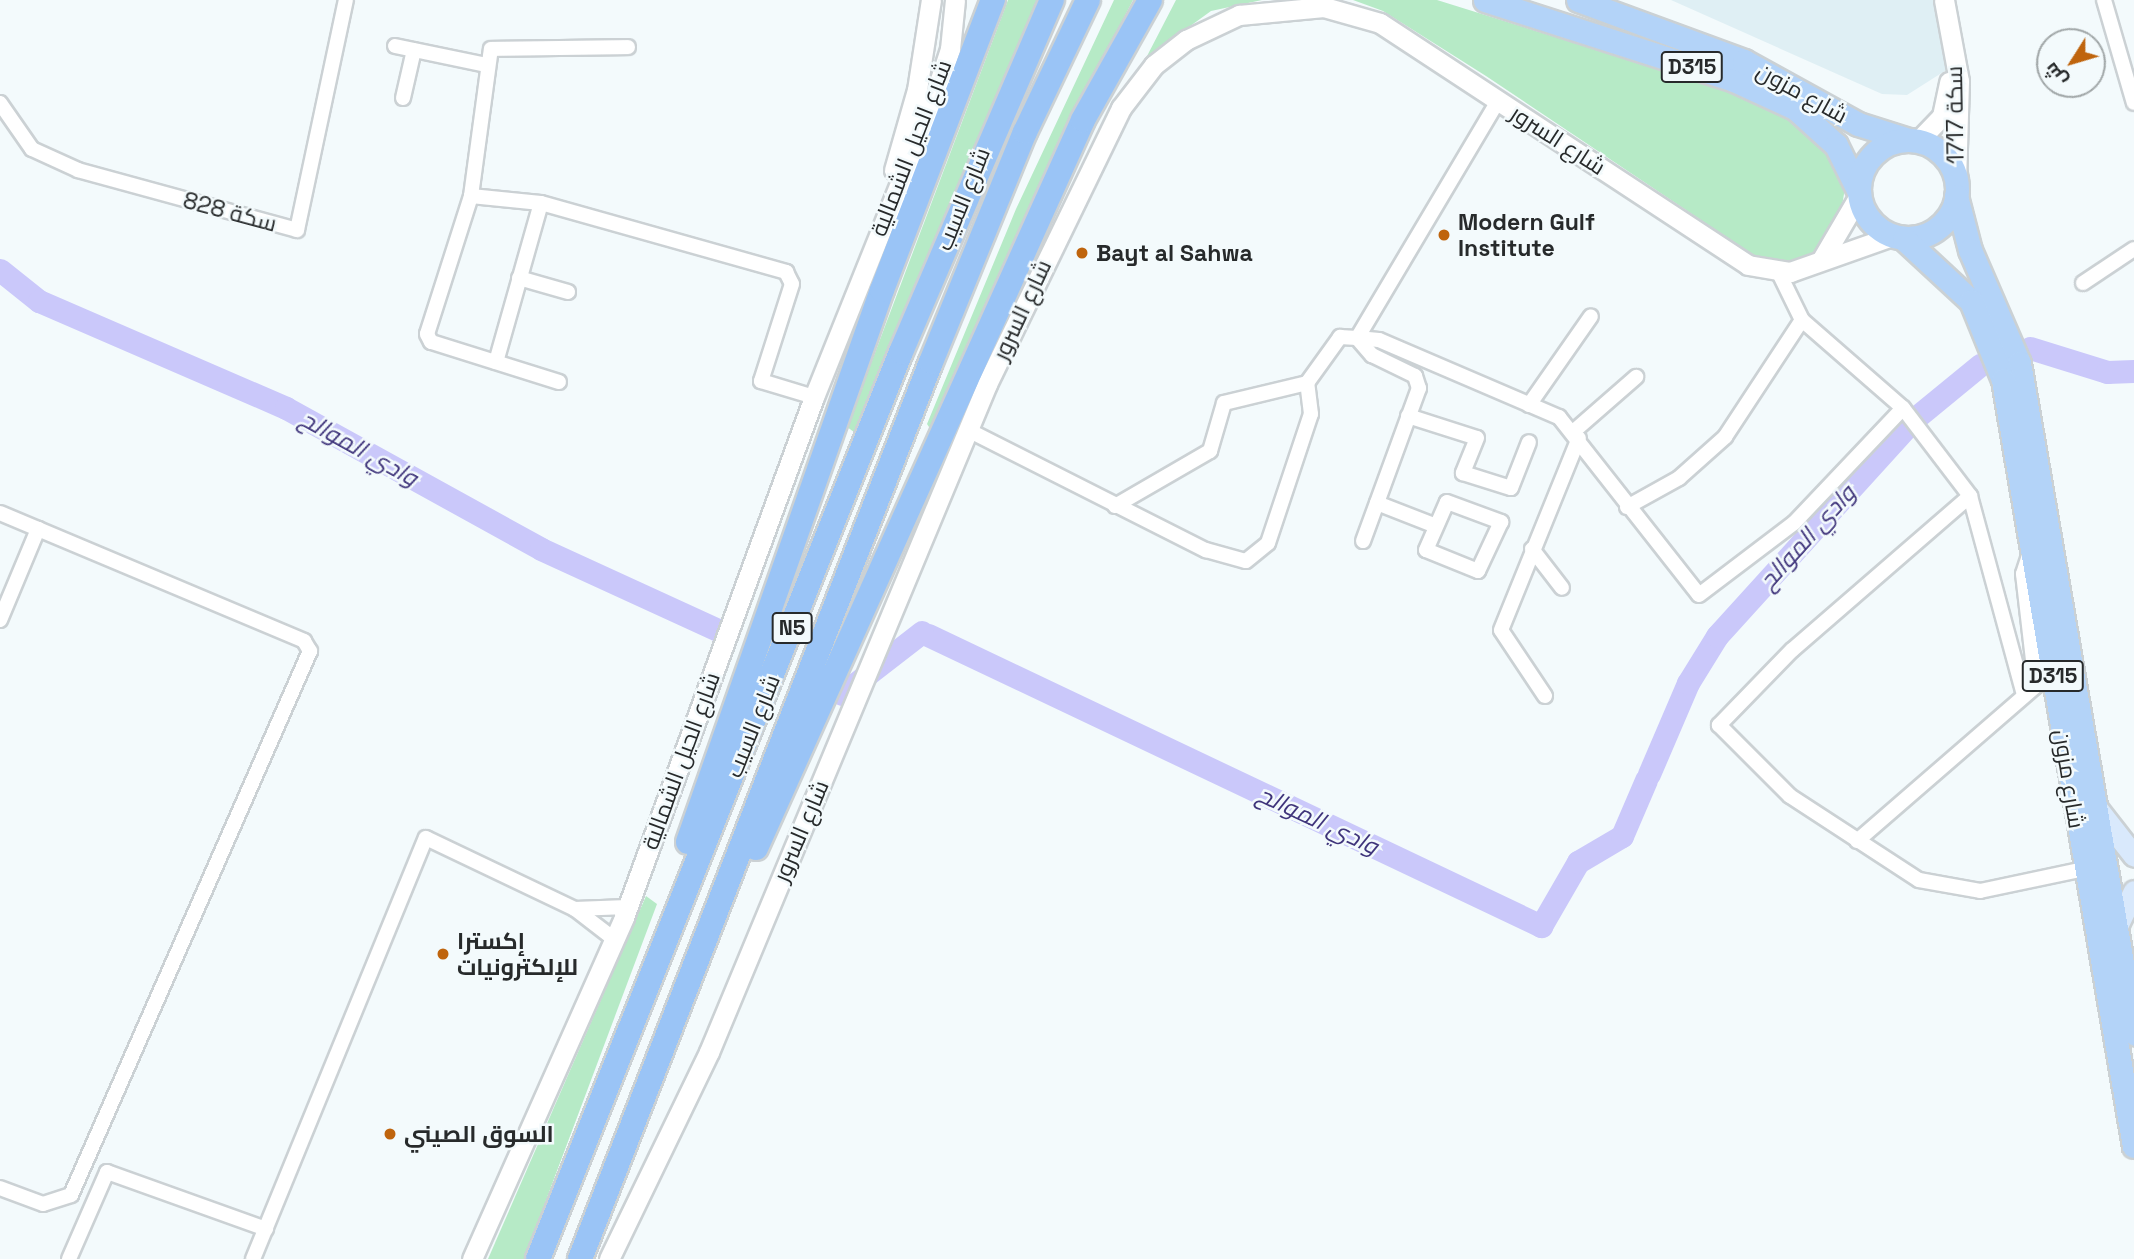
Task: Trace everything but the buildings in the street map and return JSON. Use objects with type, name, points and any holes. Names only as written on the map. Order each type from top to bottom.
[{"type":"highway","points":[[610,1074],[630,996],[993,0]]},
{"type":"highway","name":"شارع السيب","points":[[538,1259],[952,226],[1052,0]]},
{"type":"highway","name":"شارع السيب","points":[[580,1259],[931,362],[1025,132],[1088,0]]},
{"type":"highway","points":[[1130,36],[1142,0]]},
{"type":"highway","points":[[691,973],[774,813],[1083,120],[1150,0]]},
{"type":"highway","points":[[1083,120],[1116,82],[1165,0]]},
{"type":"main road","name":"شارع مزون","points":[[1485,0],[1734,80],[1795,108],[1836,145],[1859,193]]},
{"type":"main road","name":"شارع مزون","points":[[1578,0],[1744,61],[1858,124],[1913,141]]},
{"type":"main road","points":[[1859,193],[1876,151],[1913,141]]},
{"type":"main road","name":"D315","points":[[1913,141],[1943,155],[1956,188]]},
{"type":"main road","name":"شارع مزون","points":[[1956,188],[1970,250],[2019,363],[2134,1032]]},
{"type":"main road","points":[[1898,237],[1939,228],[1956,188]]},
{"type":"main road","name":"D315","points":[[1859,193],[1870,221],[1898,237]]},
{"type":"main road","name":"شارع مزون","points":[[1898,237],[1953,278],[1988,336],[2003,380],[2084,869],[2134,1146]]},
{"type":"main road","points":[[2095,806],[2134,856]]},
{"type":"main road","points":[[2116,928],[2134,891]]},
{"type":"street","name":"سكة 828","points":[[0,103],[32,149],[78,170],[297,230],[346,0]]},
{"type":"street","name":"شارع الحيل الشمالية","points":[[869,253],[917,90],[931,0]]},
{"type":"street","name":"شارع الحيل الشمالية","points":[[472,1259],[627,908],[814,397],[869,253],[933,101],[950,49],[955,0]]},
{"type":"street","name":"سكة 1717","points":[[1944,0],[1959,81],[1956,188]]},
{"type":"street","points":[[2104,0],[2134,101]]},
{"type":"street","name":"شارع السرور","points":[[609,1259],[709,1052],[968,430],[1121,108],[1154,65],[1185,40],[1239,15],[1324,7],[1380,23],[1702,239],[1748,265],[1778,271],[1819,263],[1898,237]]},
{"type":"street","points":[[559,382],[427,338],[471,196],[486,65],[497,44],[628,47]]},
{"type":"street","points":[[395,46],[486,65]]},
{"type":"street","points":[[403,98],[414,50]]},
{"type":"street","name":"سكة 1717","points":[[1913,141],[1942,116],[1953,50]]},
{"type":"street","points":[[1357,338],[1499,101]]},
{"type":"street","points":[[1819,263],[1842,234],[1859,193]]},
{"type":"street","points":[[471,196],[541,203],[786,272],[792,284],[761,381],[814,397]]},
{"type":"street","points":[[496,362],[541,203]]},
{"type":"street","points":[[2083,283],[2134,249]]},
{"type":"street","points":[[1778,271],[1802,320],[1903,408],[1970,496],[2024,695]]},
{"type":"street","points":[[519,278],[568,292]]},
{"type":"street","points":[[1529,405],[1591,316]]},
{"type":"street","points":[[1627,506],[1679,478],[1725,437],[1802,320]]},
{"type":"street","points":[[1115,506],[1210,451],[1224,403],[1307,383],[1340,337],[1379,340],[1559,417],[1576,435],[1690,587],[1707,592],[1794,523],[1903,408]]},
{"type":"street","points":[[1357,338],[1372,355],[1415,376],[1419,388],[1363,541]]},
{"type":"street","points":[[1545,696],[1501,630],[1576,435],[1636,377]]},
{"type":"street","points":[[968,430],[1115,506],[1233,560],[1257,555],[1268,543],[1311,414],[1307,383]]},
{"type":"street","points":[[1408,416],[1477,438],[1463,473],[1511,488],[1529,442]]},
{"type":"street","points":[[1970,496],[1719,720],[1790,796],[1857,841],[1940,886],[1980,891],[2084,869]]},
{"type":"street","points":[[1447,502],[1501,522],[1478,571],[1426,550],[1436,526],[1447,502]]},
{"type":"street","points":[[1377,503],[1436,526]]},
{"type":"street","points":[[0,513],[304,641],[309,655],[71,1195],[43,1204],[0,1188]]},
{"type":"street","points":[[0,620],[38,529]]},
{"type":"street","points":[[1857,841],[2024,695],[2038,679],[2023,574],[2032,543]]},
{"type":"street","points":[[1532,550],[1562,589]]},
{"type":"street","points":[[253,1259],[426,838],[575,909],[614,939]]},
{"type":"street","points":[[575,909],[627,908]]},
{"type":"street","points":[[69,1259],[107,1172],[265,1229]]},
{"type":"shaded area","points":[[1671,0],[1944,0],[1951,67],[1907,95],[1882,94]]},
{"type":"green space","points":[[1008,0],[1038,0],[854,432],[847,427]]},
{"type":"green space","points":[[1114,0],[1133,0],[1047,170],[931,430],[927,424],[1016,209]]},
{"type":"green space","points":[[1176,0],[1262,0],[1211,11],[1146,58]]},
{"type":"green space","points":[[1353,0],[1437,0],[1751,98],[1790,118],[1823,148],[1845,188],[1841,212],[1817,253],[1790,262],[1759,259],[1486,76],[1383,11]]},
{"type":"green space","points":[[646,896],[657,904],[524,1259],[488,1259]]},
{"type":"waterway","name":"وادي الموالح","points":[[0,270],[39,301],[286,408],[541,549],[718,630]]},
{"type":"waterway","name":"وادي الموالح","points":[[2030,348],[2107,372],[2134,371]]},
{"type":"waterway","name":"وادي الموالح","points":[[1649,774],[1688,683],[1717,636],[1913,420],[1980,365]]},
{"type":"waterway","name":"وادي الموالح","points":[[842,694],[922,632]]},
{"type":"waterway","name":"وادي الموالح","points":[[928,635],[1541,926],[1578,862],[1622,836],[1646,780]]},
{"type":"place","name":"Modern Gulf Institute","points":[[1444,235]]},
{"type":"place","name":"Bayt al Sahwa","points":[[1082,253]]},
{"type":"place","name":"إكسترا للإلكترونيات","points":[[443,954]]},
{"type":"place","name":"السوق الصيني","points":[[390,1134]]}]
